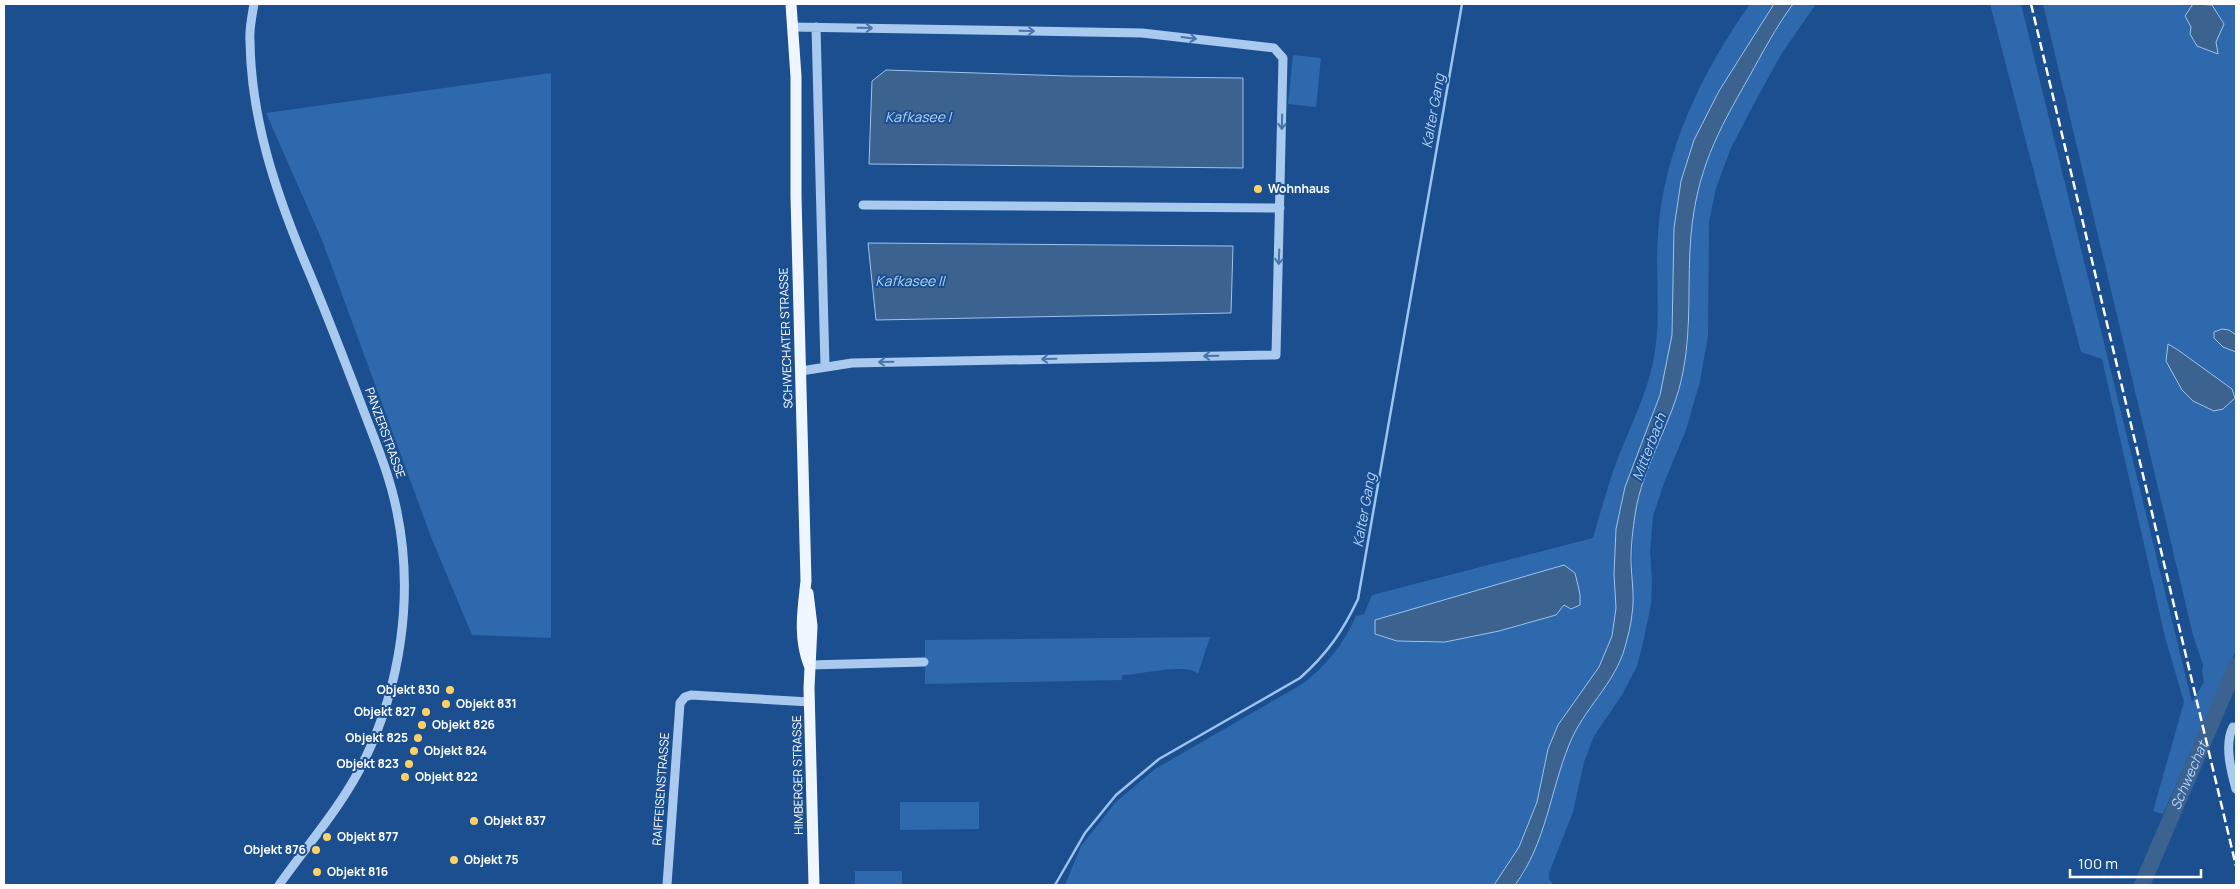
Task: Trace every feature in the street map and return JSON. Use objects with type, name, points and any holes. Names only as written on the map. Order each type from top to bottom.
[{"type":"main road","name":"SCHWECHATER STRASSE","points":[[791,4],[792,27],[795,35],[806,581],[801,633],[809,665]]},
{"type":"main road","name":"HIMBERGER STRASSE","points":[[809,665],[814,885]]},
{"type":"street","name":"PANZERSTRASSE","points":[[254,4],[249,40],[259,127],[270,170],[286,217],[387,472],[397,513],[402,550],[404,596],[403,620],[393,678],[382,720],[363,763],[340,801],[323,827],[279,885]]},
{"type":"street","points":[[792,27],[1142,32],[1274,48],[1282,58],[1276,355],[852,363],[801,370]]},
{"type":"street","points":[[816,27],[825,366]]},
{"type":"street","points":[[863,205],[1280,208]]},
{"type":"street","points":[[809,665],[924,662]]},
{"type":"street","name":"RAIFFEISENSTRASSE","points":[[667,885],[680,703],[685,697],[690,695],[810,702]]},
{"type":"street","points":[[2236,728],[2234,727],[2229,734],[2230,758],[2236,789]]},
{"type":"shaded area","points":[[1750,4],[1774,4],[1719,91],[1694,140],[1681,181],[1674,228],[1672,335],[1660,395],[1625,487],[1616,529],[1614,574],[1616,608],[1612,636],[1599,667],[1548,749],[1537,802],[1519,847],[1494,885],[1065,885],[1081,846],[1116,802],[1155,769],[1304,683],[1334,653],[1346,636],[1356,616],[1364,614],[1372,595],[1593,538],[1615,466],[1643,395],[1652,366],[1658,322],[1658,234],[1661,203],[1668,173],[1688,113],[1716,56]],"holes":[[[1575,573],[1580,594],[1580,605],[1571,609],[1564,605],[1556,615],[1499,631],[1445,642],[1397,641]]]},
{"type":"shaded area","points":[[1793,4],[1816,4],[1782,53],[1756,100],[1731,148],[1716,188],[1709,222],[1708,336],[1700,381],[1686,430],[1664,483],[1653,516],[1650,552],[1651,605],[1637,666],[1622,695],[1594,736],[1584,762],[1573,812],[1549,873],[1549,879],[1553,884],[1558,885],[1515,885],[1525,872],[1573,734],[1615,670],[1624,648],[1631,615],[1632,548],[1635,515],[1644,479],[1678,392],[1686,357],[1689,322],[1691,235],[1698,190],[1704,170],[1728,115],[1765,48]]},
{"type":"shaded area","points":[[1990,4],[2021,4],[2192,702],[2204,682],[2203,665],[2193,635],[2043,4],[2236,4],[2236,651],[2163,814],[2153,811],[2184,702],[2165,637],[2102,359],[2081,352]]},
{"type":"shaded area","points":[[1293,55],[1321,58],[1316,107],[1288,104]]},
{"type":"shaded area","points":[[551,73],[551,638],[472,635],[431,537],[322,240],[266,113]]},
{"type":"shaded area","points":[[1210,637],[1198,674],[1184,669],[1174,669],[1122,675],[1122,680],[925,684],[925,640]]},
{"type":"shaded area","points":[[900,802],[979,802],[979,829],[900,830]]},
{"type":"shaded area","points":[[855,871],[902,871],[902,885],[855,885]]},
{"type":"water","name":"Mitterbach","points":[[1774,4],[1793,4],[1770,40],[1727,116],[1710,153],[1698,191],[1691,235],[1686,355],[1679,390],[1644,478],[1635,515],[1631,547],[1633,607],[1625,647],[1614,673],[1582,720],[1569,745],[1541,835],[1525,869],[1515,885],[1494,885],[1519,847],[1537,802],[1548,749],[1558,725],[1599,667],[1612,636],[1616,608],[1614,574],[1616,529],[1625,487],[1660,395],[1672,335],[1674,228],[1681,181],[1694,140],[1719,91]]},
{"type":"water","points":[[2193,4],[2212,5],[2224,24],[2216,42],[2218,54],[2197,46],[2190,34],[2191,27],[2185,16]]},
{"type":"water","name":"Kafkasee I","points":[[886,70],[1068,76],[1243,78],[1243,168],[869,164],[872,81]]},
{"type":"water","name":"Kafkasee II","points":[[868,243],[1233,246],[1231,313],[876,320]]},
{"type":"water","points":[[2222,329],[2229,330],[2236,335],[2236,352],[2223,347],[2214,338],[2214,332]]},
{"type":"water","points":[[2168,344],[2232,389],[2235,398],[2223,409],[2214,411],[2193,401],[2182,390],[2166,361]]},
{"type":"water","points":[[1564,565],[1575,573],[1580,594],[1580,605],[1571,609],[1564,605],[1556,615],[1499,631],[1445,642],[1397,641],[1375,634],[1375,620]]},
{"type":"waterway","name":"Kalter Gang","points":[[1055,885],[1085,833],[1116,795],[1159,759],[1300,678],[1334,642],[1358,599],[1462,4]]},
{"type":"waterway","name":"Schwechat","points":[[2142,885],[2236,666]]},
{"type":"railway","points":[[2031,4],[2236,866]]},
{"type":"place","name":"Wohnhaus","points":[[1258,189]]},
{"type":"place","name":"Objekt 830","points":[[450,690]]},
{"type":"place","name":"Objekt 831","points":[[446,704]]},
{"type":"place","name":"Objekt 827","points":[[426,712]]},
{"type":"place","name":"Objekt 826","points":[[422,725]]},
{"type":"place","name":"Objekt 825","points":[[418,738]]},
{"type":"place","name":"Objekt 824","points":[[414,751]]},
{"type":"place","name":"Objekt 823","points":[[409,764]]},
{"type":"place","name":"Objekt 822","points":[[405,777]]},
{"type":"place","name":"Objekt 837","points":[[474,821]]},
{"type":"place","name":"Objekt 877","points":[[327,837]]},
{"type":"place","name":"Objekt 876","points":[[316,850]]},
{"type":"place","name":"Objekt 75","points":[[454,860]]},
{"type":"place","name":"Objekt 816","points":[[317,872]]}]
